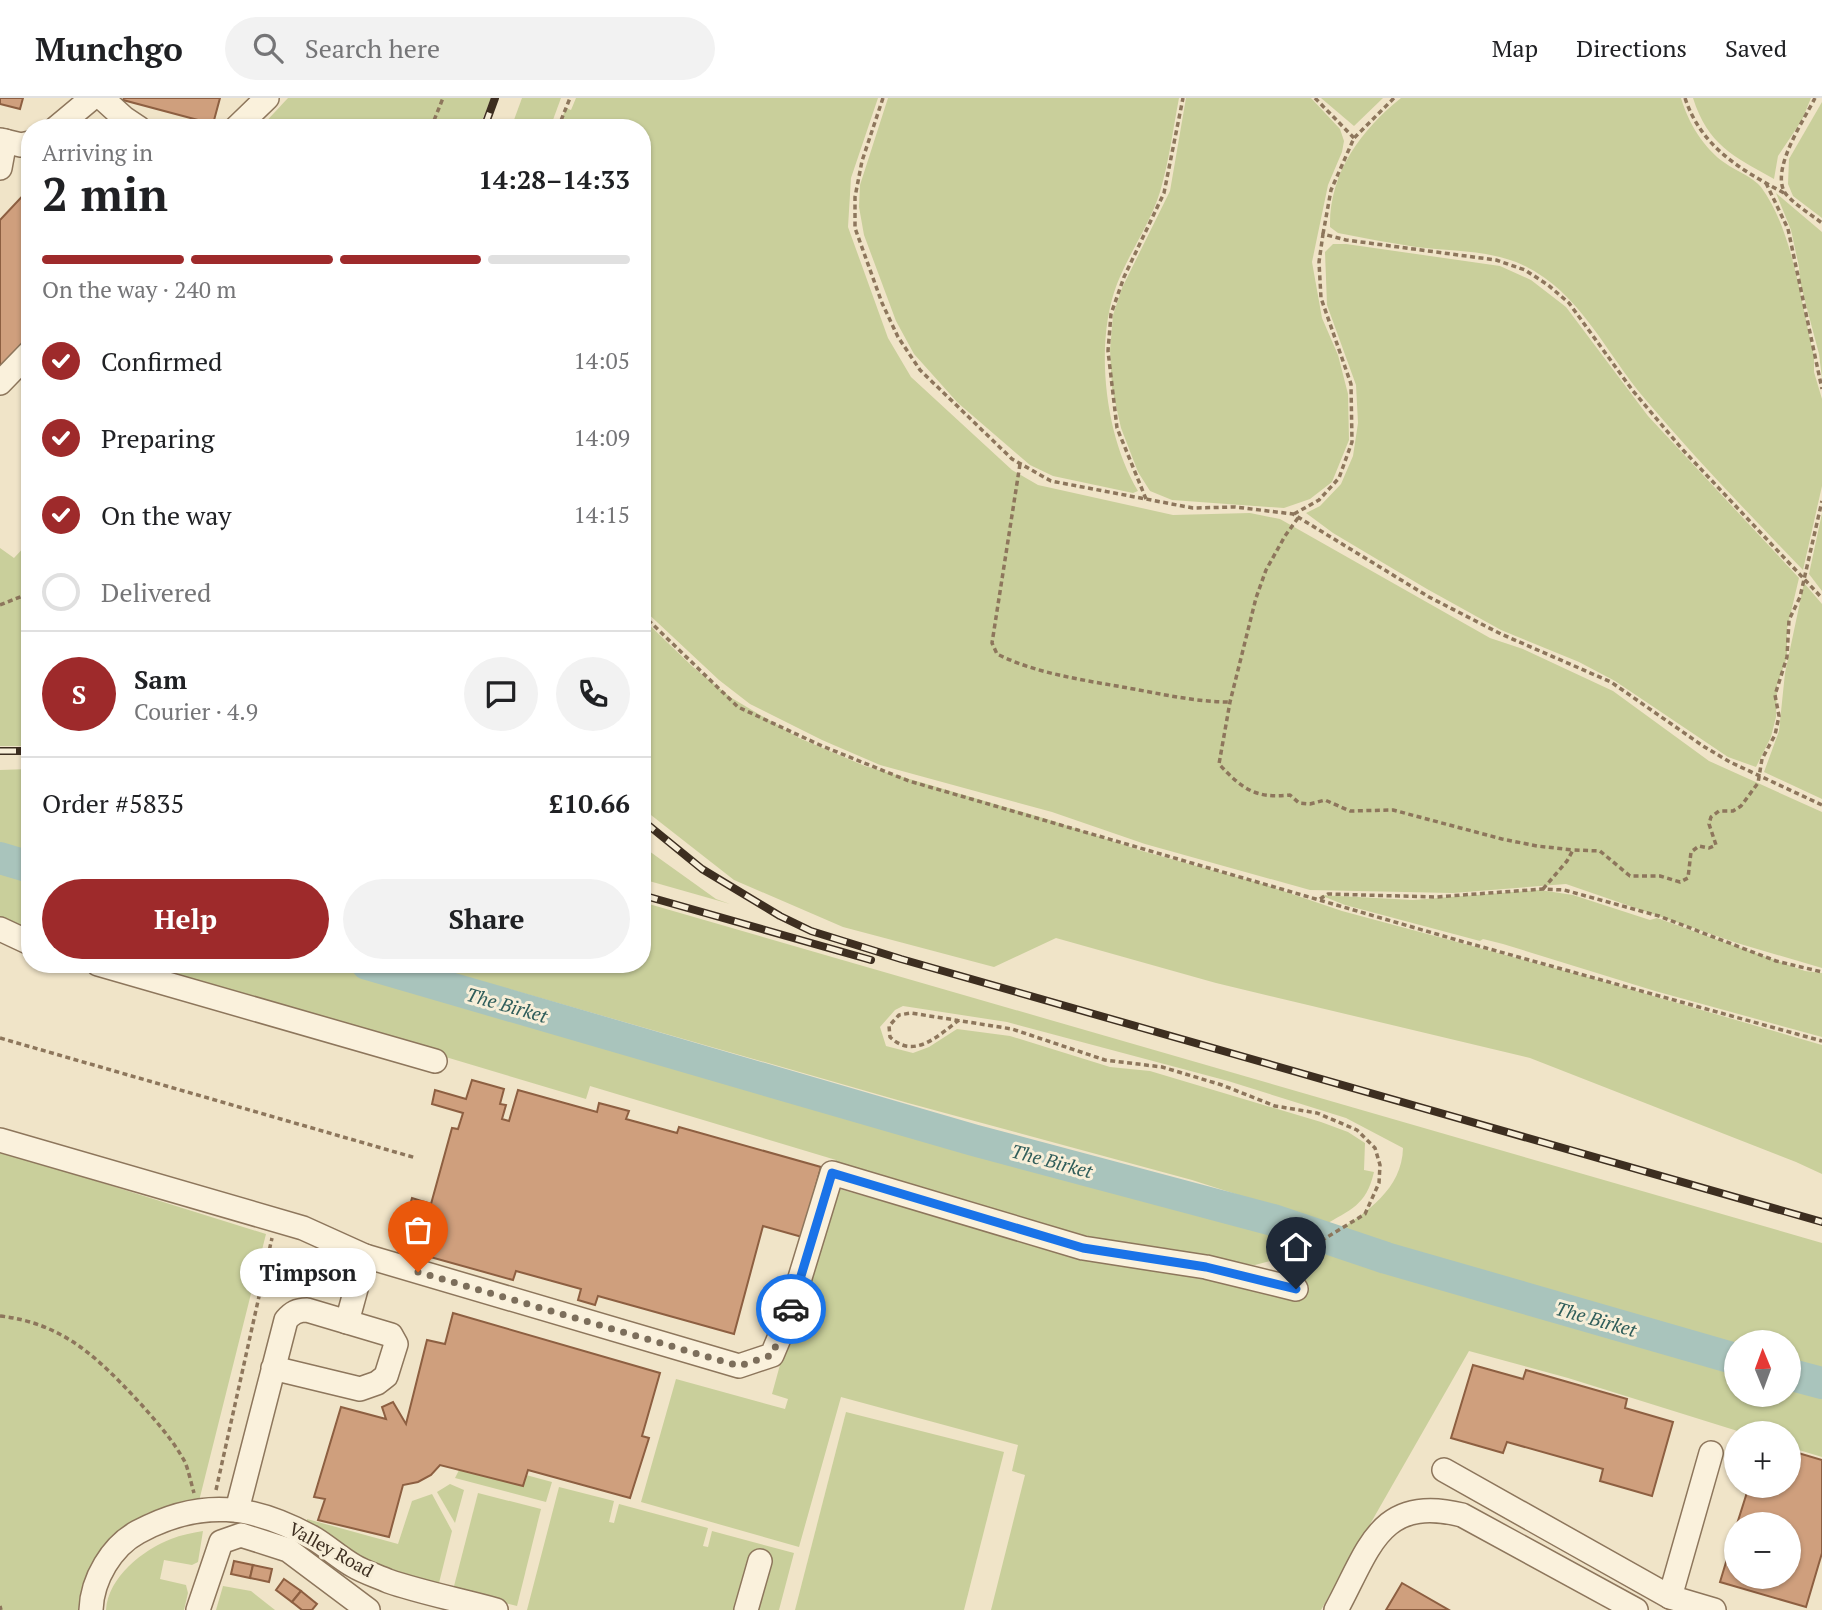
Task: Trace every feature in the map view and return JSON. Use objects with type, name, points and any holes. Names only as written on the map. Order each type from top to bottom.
[{"type":"street","points":[[67,119],[92,98]]},
{"type":"street","points":[[102,98],[126,119]]},
{"type":"street","points":[[245,119],[267,98]]},
{"type":"street","points":[[0,168],[3,140],[21,145]]},
{"type":"street","points":[[0,383],[21,361]]},
{"type":"street","points":[[0,929],[21,940]]},
{"type":"street","points":[[0,940],[21,943]]},
{"type":"street","points":[[129,973],[435,1061]]},
{"type":"street","points":[[0,1140],[303,1228],[365,1256],[739,1366],[772,1355],[788,1317],[832,1173],[1083,1248],[1206,1267],[1296,1289]]},
{"type":"street","points":[[346,1322],[365,1256]]},
{"type":"street","points":[[236,1510],[273,1368],[286,1320],[291,1314],[307,1310],[391,1335],[396,1344],[386,1377],[377,1383],[355,1389],[273,1368]]},
{"type":"street","points":[[1670,1597],[1711,1454]]},
{"type":"street","points":[[1444,1470],[1670,1597],[1714,1610]]},
{"type":"street","name":"Valley Road","points":[[91,1610],[91,1601],[102,1570],[122,1541],[203,1499],[286,1525],[315,1539],[356,1567],[390,1581],[496,1610]]},
{"type":"street","points":[[1336,1610],[1378,1534],[1394,1518],[1417,1510],[1439,1509],[1462,1514],[1636,1610]]},
{"type":"street","points":[[198,1610],[220,1542],[228,1538],[249,1536],[288,1550],[368,1610]]},
{"type":"street","points":[[1581,1580],[1595,1555]]},
{"type":"street","points":[[746,1610],[760,1561]]},
{"type":"path","points":[[435,119],[443,98]]},
{"type":"path","points":[[562,119],[570,98]]},
{"type":"path","points":[[883,98],[862,161],[855,197],[855,228],[882,303],[898,337],[920,370],[1012,459],[1051,481],[1193,508],[1236,507],[1293,514],[1441,603],[1501,634],[1611,682],[1703,746],[1822,805]]},
{"type":"path","points":[[1146,499],[1117,428],[1108,351],[1111,314],[1164,193],[1183,98]]},
{"type":"path","points":[[1315,98],[1354,138]]},
{"type":"path","points":[[1293,514],[1319,500],[1339,478],[1352,442],[1350,384],[1321,298],[1319,262],[1331,190],[1354,138],[1394,98]]},
{"type":"path","points":[[1685,98],[1707,140],[1729,161],[1784,192],[1822,223]]},
{"type":"path","points":[[1784,192],[1780,177],[1783,160],[1815,98]]},
{"type":"path","points":[[1766,183],[1788,229],[1822,389]]},
{"type":"path","points":[[1323,234],[1346,240],[1496,260],[1525,270],[1548,285],[1569,303],[1633,391],[1683,450],[1822,598]]},
{"type":"path","points":[[1020,464],[992,643],[997,654],[1037,669],[1088,680],[1205,702],[1230,702]]},
{"type":"path","points":[[1299,517],[1266,570],[1244,640],[1219,764],[1234,780],[1252,792],[1270,797],[1290,795],[1299,803],[1310,804],[1325,800],[1350,811],[1393,810],[1536,846],[1600,851],[1630,876],[1660,876],[1680,882],[1688,878],[1691,852],[1699,846],[1709,848],[1716,845],[1709,824],[1711,817],[1719,811],[1733,811],[1741,806],[1758,783],[1762,760],[1775,735],[1779,716],[1775,695],[1787,657],[1789,620],[1800,597],[1822,501]]},
{"type":"path","points":[[0,605],[21,597]]},
{"type":"path","points":[[651,623],[738,707],[822,746],[909,781],[1318,900],[1822,1041]]},
{"type":"path","points":[[1543,889],[1573,850]]},
{"type":"path","points":[[1318,900],[1328,894],[1436,897],[1543,889],[1564,890],[1659,916],[1776,961],[1822,972]]},
{"type":"path","points":[[959,1020],[929,1042],[912,1048],[899,1046],[890,1037],[890,1026],[899,1015],[911,1013],[959,1020],[1012,1030],[1105,1060],[1174,1071],[1222,1084],[1275,1106],[1317,1113],[1357,1130],[1374,1148],[1380,1166],[1379,1183],[1365,1214],[1311,1247],[1268,1282]]},
{"type":"path","points":[[0,1038],[416,1158]]},
{"type":"path","points":[[0,1316],[31,1322],[59,1333],[88,1350],[162,1428],[186,1464],[203,1499],[217,1490],[272,1238],[280,1237],[285,1223]]},
{"type":"green space","points":[[288,98],[491,98],[483,119],[268,119]]},
{"type":"green space","points":[[522,98],[561,98],[553,119],[514,119]]},
{"type":"green space","points":[[576,98],[878,98],[851,178],[848,227],[888,338],[911,377],[1012,470],[1038,485],[1173,515],[1250,513],[1280,519],[1490,638],[1523,649],[1613,691],[1709,761],[1822,812],[1822,968],[1737,943],[1566,884],[1453,893],[1310,890],[1145,844],[1052,812],[880,765],[750,704],[719,680],[651,616],[651,119],[562,119],[566,108],[571,110]]},
{"type":"green space","points":[[888,98],[1179,98],[1160,192],[1117,284],[1106,334],[1106,389],[1111,417],[1127,469],[1138,491],[1133,493],[1053,476],[1030,465],[958,403],[914,354],[896,321],[864,235],[859,207],[860,185]]},
{"type":"green space","points":[[1186,98],[1311,98],[1340,129],[1344,141],[1328,185],[1312,262],[1322,318],[1338,355],[1348,394],[1349,440],[1332,482],[1310,499],[1284,508],[1172,500],[1150,491],[1138,472],[1121,428],[1112,388],[1110,350],[1113,315],[1122,288],[1170,191]]},
{"type":"green space","points":[[1321,98],[1383,98],[1354,126]]},
{"type":"green space","points":[[1401,98],[1681,98],[1692,125],[1710,150],[1725,163],[1758,183],[1772,204],[1788,246],[1822,399],[1822,486],[1803,570],[1664,421],[1573,304],[1557,287],[1538,273],[1516,262],[1492,255],[1387,242],[1338,233],[1330,227],[1335,189],[1350,154],[1373,124]]},
{"type":"green space","points":[[1693,98],[1811,98],[1802,120],[1778,156],[1774,179],[1734,156],[1714,138],[1699,114]]},
{"type":"green space","points":[[1822,102],[1822,218],[1793,196],[1788,184],[1789,159]]},
{"type":"green space","points":[[1776,193],[1822,232],[1822,379],[1819,354],[1800,282],[1791,230]]},
{"type":"green space","points":[[1333,244],[1500,266],[1531,280],[1566,307],[1648,416],[1799,578],[1787,629],[1787,657],[1777,685],[1776,717],[1771,737],[1756,767],[1728,757],[1615,681],[1579,662],[1501,630],[1427,589],[1333,533],[1306,513],[1320,506],[1341,484],[1353,456],[1358,423],[1356,385],[1327,305],[1325,252]]},
{"type":"green space","points":[[1822,513],[1822,591],[1809,574]]},
{"type":"green space","points":[[0,548],[14,558],[21,551],[21,746],[0,746]]},
{"type":"green space","points":[[1804,583],[1822,604],[1822,799],[1764,772],[1779,731],[1785,673]]},
{"type":"green space","points":[[651,627],[693,667],[730,697],[799,738],[865,766],[1050,820],[1142,851],[1263,884],[1342,911],[1595,979],[1822,1045],[1822,1174],[1530,1058],[1216,983],[1056,938],[994,967],[843,927],[734,880],[651,815]]},
{"type":"green space","points":[[21,769],[21,853],[0,847],[0,770]]},
{"type":"green space","points":[[651,852],[716,899],[730,904],[651,882]]},
{"type":"green space","points":[[0,861],[21,867],[21,927],[0,919]]},
{"type":"green space","points":[[1540,890],[1573,895],[1650,920],[1657,918],[1805,971],[1822,973],[1822,1037],[1655,991],[1503,944],[1483,939],[1480,941],[1345,905],[1320,895],[1413,900]]},
{"type":"green space","points":[[651,905],[1822,1243],[1822,1372],[1801,1366],[1801,1330],[1724,1330],[1724,1345],[1335,1233],[1381,1198],[1396,1176],[1403,1148],[1346,1118],[1228,1081],[1007,1022],[903,1006],[895,1010],[880,1027],[886,1046],[913,1053],[929,1047],[957,1029],[1010,1036],[1110,1067],[1150,1071],[1348,1132],[1365,1143],[1364,1170],[1374,1172],[1362,1200],[1323,1226],[1310,1218],[1192,1180],[908,1103],[453,973],[651,973]]},
{"type":"green space","points":[[165,973],[385,973],[878,1118],[1302,1235],[1281,1258],[1255,1265],[1173,1249],[1092,1239],[835,1167],[836,1160],[590,1086],[586,1099]]},
{"type":"green space","points":[[0,1151],[266,1234],[199,1501],[147,1513],[124,1530],[92,1567],[78,1610],[0,1610]]},
{"type":"green space","points":[[829,1186],[1081,1258],[1267,1290],[1324,1239],[1370,1263],[1724,1365],[1724,1407],[1801,1407],[1801,1386],[1822,1392],[1822,1457],[1801,1451],[1801,1421],[1724,1421],[1724,1427],[1568,1378],[1469,1351],[1321,1610],[991,1610],[1025,1475],[1012,1471],[1018,1445],[841,1397],[799,1547],[641,1502],[676,1379],[785,1409],[788,1399],[772,1394]]},
{"type":"green space","points":[[846,1412],[1004,1452],[964,1610],[795,1610]]},
{"type":"green space","points":[[459,1470],[523,1486],[526,1475],[552,1482],[546,1502],[455,1478]]},
{"type":"green space","points":[[450,1484],[464,1490],[455,1523],[437,1492]]},
{"type":"green space","points":[[559,1487],[614,1501],[609,1522],[614,1523],[619,1504],[708,1528],[703,1546],[708,1547],[712,1531],[794,1553],[779,1610],[527,1610]]},
{"type":"green space","points":[[478,1493],[541,1509],[517,1606],[453,1590]]},
{"type":"green space","points":[[432,1494],[452,1531],[438,1587],[385,1571],[307,1524],[307,1519],[398,1544],[412,1501]]},
{"type":"green space","points":[[203,1531],[198,1562],[192,1565],[164,1560],[160,1579],[186,1585],[188,1593],[184,1610],[106,1610],[113,1587],[129,1566],[160,1544]]},
{"type":"green space","points":[[223,1586],[251,1591],[275,1610],[216,1610]]},
{"type":"building","points":[[0,98],[23,98],[20,109],[0,104]]},
{"type":"building","points":[[220,98],[214,119],[194,119],[123,100]]},
{"type":"building","points":[[21,198],[21,348],[0,370],[0,220]]},
{"type":"building","points":[[472,1080],[504,1089],[500,1104],[506,1105],[502,1119],[509,1121],[518,1090],[597,1112],[599,1103],[629,1111],[626,1119],[677,1133],[679,1127],[821,1167],[802,1237],[763,1226],[734,1334],[598,1296],[595,1305],[578,1300],[581,1289],[516,1271],[513,1280],[398,1248],[412,1198],[431,1204],[452,1128],[458,1129],[463,1113],[432,1104],[435,1090],[466,1099]]},
{"type":"building","points":[[453,1313],[660,1373],[642,1436],[649,1438],[630,1498],[528,1470],[523,1486],[440,1465],[431,1475],[418,1482],[403,1485],[389,1537],[318,1520],[325,1499],[314,1497],[341,1407],[386,1419],[382,1407],[393,1402],[406,1424],[427,1340],[445,1344]]},
{"type":"building","points":[[1473,1365],[1523,1379],[1526,1370],[1627,1399],[1625,1408],[1673,1422],[1652,1496],[1600,1481],[1603,1469],[1507,1442],[1503,1453],[1451,1438]]},
{"type":"building","points":[[1801,1454],[1822,1460],[1822,1553],[1806,1607],[1744,1589],[1801,1589],[1801,1512],[1741,1512],[1745,1498],[1801,1498]]},
{"type":"building","points":[[234,1561],[253,1565],[250,1578],[231,1574]]},
{"type":"building","points":[[253,1565],[272,1569],[269,1582],[250,1578]]},
{"type":"building","points":[[284,1579],[301,1591],[292,1602],[276,1590]]},
{"type":"building","points":[[1402,1583],[1449,1610],[1386,1610]]},
{"type":"building","points":[[301,1591],[317,1604],[312,1610],[302,1610],[292,1602]]},
{"type":"waterway","name":"The Birket","points":[[0,858],[21,864]]},
{"type":"waterway","name":"The Birket","points":[[398,973],[973,1140],[1273,1220],[1386,1258],[1724,1356]]},
{"type":"waterway","name":"The Birket","points":[[1801,1377],[1822,1383]]},
{"type":"railway","points":[[487,119],[495,98]]},
{"type":"railway","points":[[0,751],[21,751]]},
{"type":"railway","points":[[651,827],[702,869],[780,916],[811,931],[1822,1222]]},
{"type":"railway","points":[[651,898],[871,960]]},
{"type":"way so far","points":[[418,1272],[739,1366],[772,1355],[791,1309]]},
{"type":"place","name":"Timpson","points":[[418,1272]]},
{"type":"route","points":[[791,1309],[832,1173],[1083,1248],[1206,1267],[1296,1289]]}]
